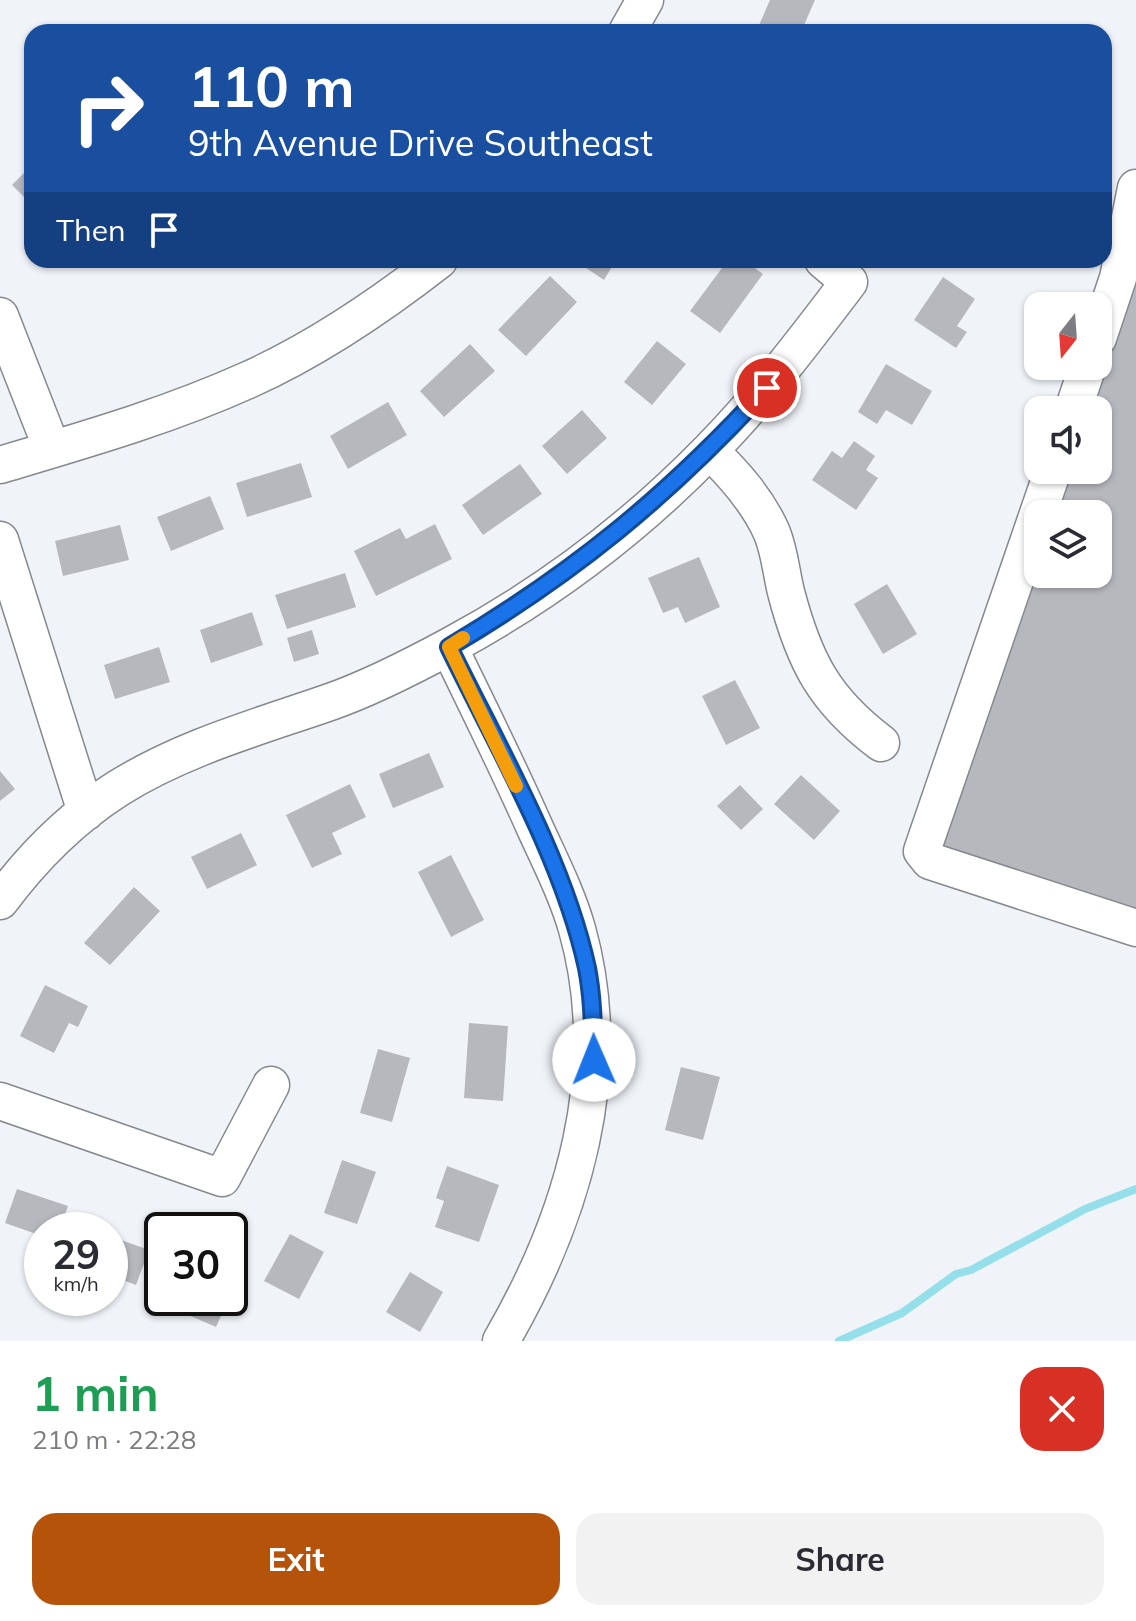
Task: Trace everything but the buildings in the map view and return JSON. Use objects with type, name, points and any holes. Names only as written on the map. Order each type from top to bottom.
[{"type":"street","points":[[632,24],[645,0]]},
{"type":"street","points":[[1112,296],[1136,188]]},
{"type":"street","points":[[0,465],[189,405],[251,379],[339,332],[428,268]]},
{"type":"street","points":[[0,901],[33,861],[86,812],[119,788],[190,753],[334,700],[449,647],[516,608],[590,555],[648,509],[710,451],[767,388],[836,271]]},
{"type":"street","points":[[0,316],[52,449]]},
{"type":"street","points":[[710,451],[745,488],[771,532],[780,556],[793,619],[807,660],[821,685],[847,717],[881,743]]},
{"type":"street","points":[[1048,484],[922,851],[930,861],[1136,928]]},
{"type":"street","points":[[0,540],[86,812]]},
{"type":"street","points":[[449,647],[561,884],[580,941],[593,1015],[590,1104],[576,1166],[555,1228],[501,1341]]},
{"type":"street","points":[[0,1102],[222,1178],[271,1085]]},
{"type":"waterway","points":[[839,1341],[902,1313],[956,1274],[971,1270],[1085,1209],[1136,1189]]},
{"type":"slow traffic","points":[[463,638],[449,647],[516,786]]},
{"type":"route","points":[[594,1060],[593,1015],[587,970],[561,884],[449,647],[516,608],[648,509],[710,451],[767,388]]}]
